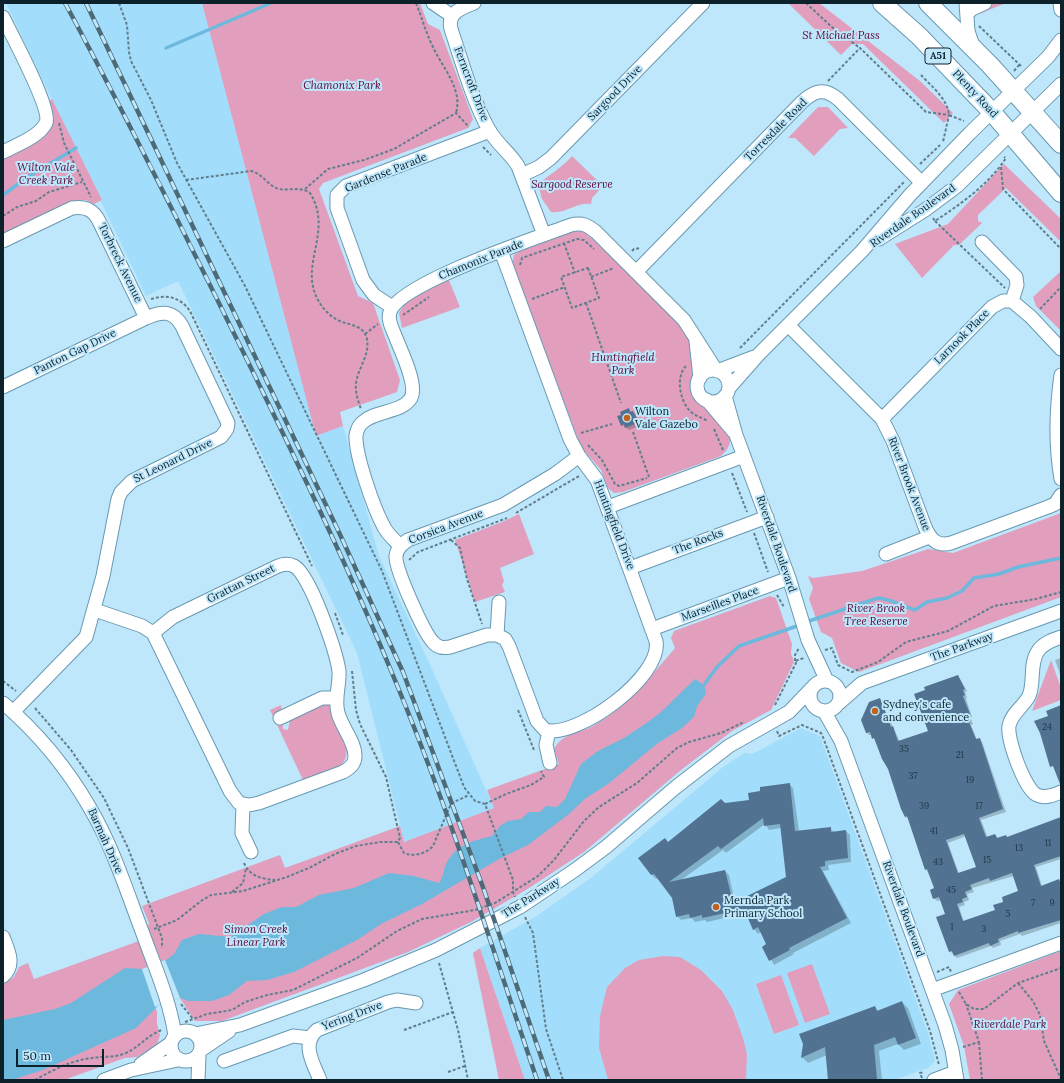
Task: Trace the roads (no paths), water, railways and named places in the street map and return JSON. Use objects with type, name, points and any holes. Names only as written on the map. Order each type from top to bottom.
[{"type":"highway","name":"Plenty Road","points":[[882,3],[924,42],[992,111],[1061,193]]},
{"type":"highway","name":"A51","points":[[928,3],[974,48],[1061,144]]},
{"type":"street","points":[[433,3],[452,16],[460,9],[474,3]]},
{"type":"street","name":"Sargood Drive","points":[[522,175],[539,167],[551,158],[704,3]]},
{"type":"street","points":[[974,48],[968,31],[967,10],[985,3]]},
{"type":"street","points":[[1060,3],[1061,10]]},
{"type":"street","name":"Ferncroft Drive","points":[[452,16],[451,29],[480,110],[490,131],[514,159],[522,175],[544,235]]},
{"type":"street","points":[[3,17],[39,91],[47,117],[45,124],[40,131],[3,152]]},
{"type":"street","name":"Riverdale Boulevard","points":[[822,684],[814,654],[803,642],[791,606],[789,578],[736,435],[727,392],[760,354],[862,251],[922,183],[1012,90],[1048,57],[1061,40]]},
{"type":"street","name":"Riverdale Boulevard","points":[[862,251],[894,228],[925,210],[957,186],[1061,84]]},
{"type":"street","name":"Torresdale Road","points":[[636,272],[810,95],[823,91],[838,99],[922,183]]},
{"type":"street","name":"Gardense Parade","points":[[391,313],[374,295],[363,280],[337,208],[337,195],[346,186],[490,131]]},
{"type":"street","name":"Torbreck Avenue","points":[[3,241],[72,208],[84,207],[89,209],[100,223],[146,318]]},
{"type":"street","name":"Chamonix Parade","points":[[391,313],[406,295],[442,274],[544,235],[577,224],[586,224],[684,320],[717,370]]},
{"type":"street","points":[[982,242],[1016,276],[1017,281],[1013,296],[1036,313],[1061,349]]},
{"type":"street","name":"Huntingfield Drive","points":[[500,251],[570,439],[579,456],[594,474],[608,507],[658,647],[656,653],[629,691],[603,711],[586,720],[558,731],[549,731]]},
{"type":"street","name":"Larnook Place","points":[[882,419],[992,307],[1013,296]]},
{"type":"street","name":"St Leonard Drive","points":[[13,712],[86,637],[95,610],[121,492],[132,481],[221,437],[227,428],[227,419],[179,321],[172,314],[166,312],[146,318]]},
{"type":"street","points":[[391,313],[413,384],[413,393],[404,405],[365,420],[358,428],[356,434],[362,466],[385,528],[400,546]]},
{"type":"street","name":"Panton Gap Drive","points":[[3,387],[146,318]]},
{"type":"street","name":"River Brook Avenue","points":[[788,326],[882,419],[893,441],[929,537],[938,544],[950,543],[1048,507],[1055,504],[1061,495]]},
{"type":"street","name":"Chamonix Parade","points":[[695,337],[700,378]]},
{"type":"street","name":"Riverdale Boulevard","points":[[717,370],[760,354]]},
{"type":"street","points":[[717,370],[725,375],[727,392],[717,401],[707,400],[699,393],[698,383],[700,378],[706,372],[717,370]]},
{"type":"street","points":[[1061,375],[1057,408],[1056,439],[1061,479]]},
{"type":"street","name":"Riverdale Boulevard","points":[[707,400],[736,435]]},
{"type":"street","name":"Corsica Avenue","points":[[492,635],[444,648],[432,642],[414,607],[398,565],[396,555],[400,546],[408,540],[503,505],[555,474],[579,456]]},
{"type":"street","points":[[608,507],[726,456],[744,456]]},
{"type":"street","name":"The Rocks","points":[[630,568],[767,517]]},
{"type":"street","points":[[886,554],[929,537]]},
{"type":"street","name":"Grattan Street","points":[[153,633],[171,618],[281,565],[290,564],[302,574],[327,627],[338,670],[338,714],[355,754],[354,760],[349,768],[259,803],[243,805]]},
{"type":"street","name":"Marseilles Place","points":[[652,629],[789,578]]},
{"type":"street","points":[[499,602],[492,635],[502,636],[509,646],[536,721],[542,728],[549,731],[546,745],[546,767]]},
{"type":"street","points":[[95,610],[142,626],[153,633],[230,791],[235,799],[243,805],[242,833],[247,857]]},
{"type":"street","name":"The Parkway","points":[[789,712],[829,707],[862,683],[1061,611]]},
{"type":"street","points":[[1061,637],[1044,645],[1038,650],[1035,656],[1032,685],[1029,696],[1012,716],[1008,729],[1012,746],[1030,791],[1040,796],[1047,796],[1061,792]]},
{"type":"street","name":"The Parkway","points":[[200,1053],[212,1041],[240,1025],[402,965],[475,932],[520,907],[606,847],[703,765],[729,746],[789,712],[822,684],[862,683]]},
{"type":"street","points":[[822,684],[839,689],[840,698],[829,707],[812,702],[811,693],[822,684]]},
{"type":"street","points":[[280,718],[322,698],[337,698]]},
{"type":"street","name":"Barmah Drive","points":[[3,703],[57,758],[90,808],[112,854],[154,965],[172,1001],[183,1030]]},
{"type":"street","name":"Riverdale Boulevard","points":[[829,707],[932,990],[952,1050],[956,1076]]},
{"type":"street","points":[[3,937],[11,962],[10,968],[3,976]]},
{"type":"street","points":[[932,990],[1061,943]]},
{"type":"street","name":"Yering Drive","points":[[224,1061],[293,1036],[310,1038],[317,1030],[325,1026],[388,1002],[397,1000],[416,1002]]},
{"type":"street","name":"The Parkway","points":[[183,1030],[240,1025]]},
{"type":"street","points":[[183,1030],[200,1041],[198,1080]]},
{"type":"street","points":[[183,1030],[172,1052],[192,1080]]},
{"type":"street","points":[[131,1070],[183,1030]]},
{"type":"street","points":[[310,1038],[308,1048],[320,1080]]},
{"type":"street","points":[[104,1080],[131,1070],[179,1060],[190,1061],[200,1053]]},
{"type":"street","points":[[930,1076],[956,1076]]},
{"type":"waterway","points":[[166,48],[271,3]]},
{"type":"waterway","points":[[3,195],[26,178],[76,148]]},
{"type":"waterway","points":[[806,622],[878,598],[892,601],[915,610],[927,602],[947,598],[962,591],[974,578],[999,574],[1018,567],[1061,558]]},
{"type":"waterway","points":[[704,685],[717,667],[739,646],[800,625]]},
{"type":"railway","points":[[65,3],[207,279],[307,484],[359,597],[392,673],[432,774],[468,875],[537,1080]]},
{"type":"railway","points":[[86,3],[337,528],[403,672],[484,890],[549,1080]]},
{"type":"place","name":"Wilton Vale Gazebo","points":[[627,418]]},
{"type":"place","name":"Sydney's cafe and convenience","points":[[875,711]]},
{"type":"place","name":"Mernda Park Primary School","points":[[716,907]]},
{"type":"park label","name":"St Michael Pass","points":[[841,36]]},
{"type":"park label","name":"Chamonix Park","points":[[342,86]]},
{"type":"park label","name":"Wilton Vale Creek Park","points":[[46,174]]},
{"type":"park label","name":"Sargood Reserve","points":[[572,185]]},
{"type":"park label","name":"Huntingfield Park","points":[[623,364]]},
{"type":"park label","name":"River Brook Tree Reserve","points":[[876,615]]},
{"type":"park label","name":"Simon Creek Linear Park","points":[[256,936]]},
{"type":"park label","name":"Riverdale Park","points":[[1010,1025]]}]
